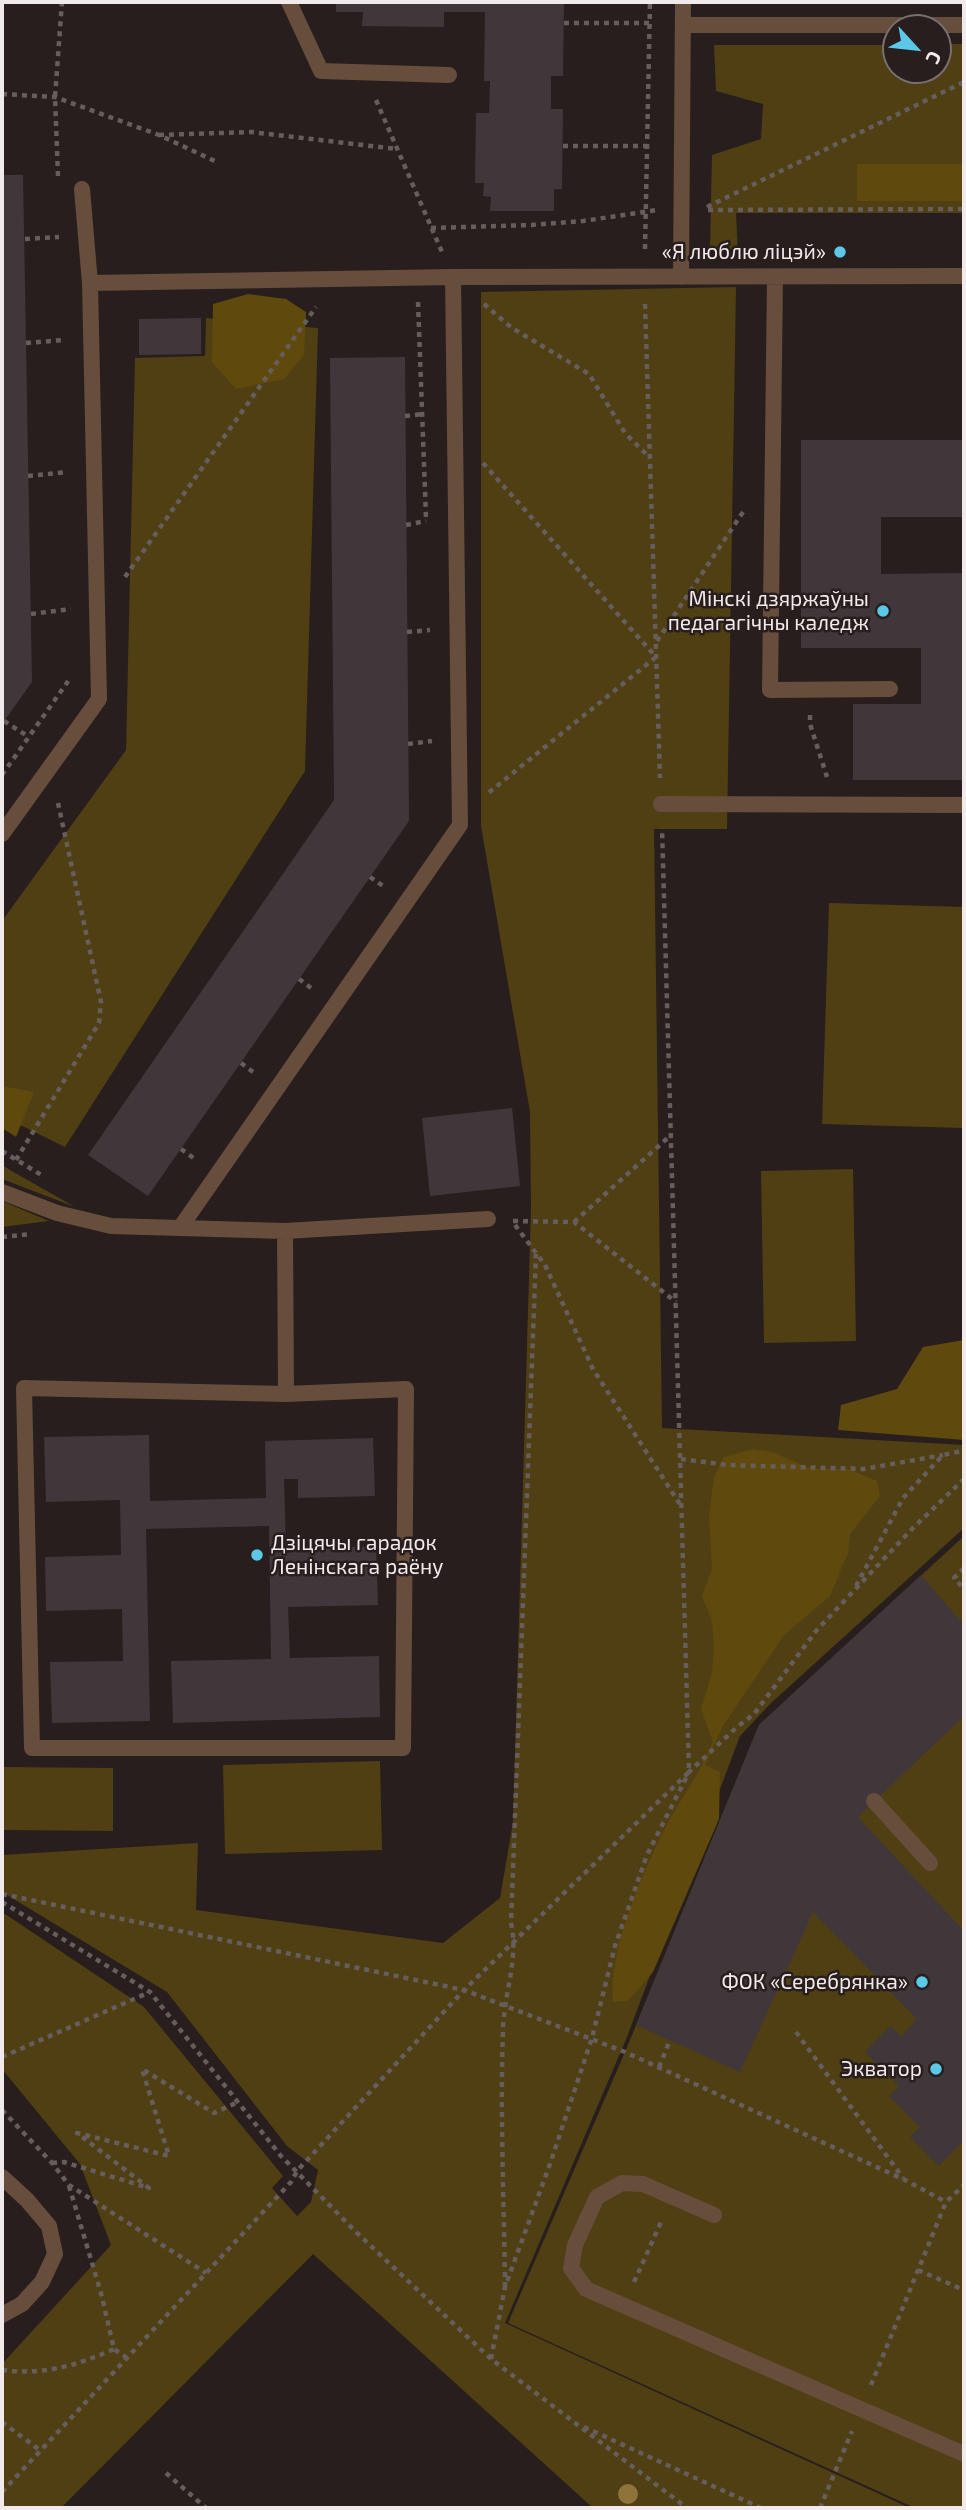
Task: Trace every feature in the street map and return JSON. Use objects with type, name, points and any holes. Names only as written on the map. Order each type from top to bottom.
[{"type":"lane","points":[[289,2],[321,71],[449,75]]},
{"type":"lane","points":[[681,277],[683,2]]},
{"type":"lane","points":[[683,25],[964,25]]},
{"type":"lane","points":[[2,834],[99,699],[90,283],[82,189]]},
{"type":"lane","points":[[775,276],[770,690],[890,688]]},
{"type":"lane","points":[[90,283],[418,277],[964,276]]},
{"type":"lane","points":[[180,1228],[460,825],[453,277]]},
{"type":"lane","points":[[661,804],[964,805]]},
{"type":"lane","points":[[2,1192],[57,1213],[111,1226],[285,1231],[488,1219]]},
{"type":"lane","points":[[285,1231],[286,1394]]},
{"type":"lane","points":[[23,1388],[286,1394],[406,1389],[403,1748],[32,1748],[23,1388]]},
{"type":"lane","points":[[874,1801],[930,1863]]},
{"type":"lane","points":[[2,2177],[27,2200],[49,2226],[55,2254],[42,2282],[22,2304],[2,2315]]},
{"type":"lane","points":[[714,2215],[643,2184],[622,2183],[597,2197],[575,2245],[571,2268],[586,2289],[964,2454]]},
{"type":"path","points":[[58,186],[55,97],[62,2]]},
{"type":"path","points":[[491,2359],[505,2287],[592,2038],[615,1947],[647,1855],[690,1772],[644,276],[650,5],[643,2]]},
{"type":"path","points":[[564,23],[650,23]]},
{"type":"path","points":[[364,73],[453,277]]},
{"type":"path","points":[[700,210],[964,82]]},
{"type":"path","points":[[2,94],[55,97],[159,135],[219,163]]},
{"type":"path","points":[[159,135],[251,132],[397,149]]},
{"type":"path","points":[[563,146],[647,146]]},
{"type":"path","points":[[60,225],[60,250]]},
{"type":"path","points":[[25,239],[60,237]]},
{"type":"path","points":[[418,277],[427,535]]},
{"type":"path","points":[[124,579],[337,278]]},
{"type":"path","points":[[62,327],[63,353]]},
{"type":"path","points":[[512,328],[590,374],[625,433],[650,458]]},
{"type":"path","points":[[26,343],[63,340]]},
{"type":"path","points":[[405,416],[423,414]]},
{"type":"path","points":[[455,432],[656,657]]},
{"type":"path","points":[[28,476],[67,472],[66,459]]},
{"type":"path","points":[[657,642],[771,467]]},
{"type":"path","points":[[407,525],[426,521]]},
{"type":"path","points":[[71,595],[71,622]]},
{"type":"path","points":[[31,614],[71,609]]},
{"type":"path","points":[[407,632],[430,630],[430,617]]},
{"type":"path","points":[[460,816],[656,657]]},
{"type":"path","points":[[2,775],[73,675]]},
{"type":"path","points":[[808,690],[810,724],[835,805]]},
{"type":"path","points":[[4,720],[29,737]]},
{"type":"path","points":[[408,744],[434,741],[435,753]]},
{"type":"path","points":[[16,1160],[99,1023],[102,1002],[49,768]]},
{"type":"path","points":[[370,877],[391,891]]},
{"type":"path","points":[[299,979],[319,993]]},
{"type":"path","points":[[241,1063],[260,1077]]},
{"type":"path","points":[[574,1222],[671,1135]]},
{"type":"path","points":[[181,1149],[200,1162]]},
{"type":"path","points":[[488,1219],[513,1222],[574,1222],[676,1302]]},
{"type":"path","points":[[513,1222],[545,1265],[593,1369],[681,1507]]},
{"type":"path","points":[[505,2287],[502,2074],[504,2006],[515,1942],[511,1923],[536,1254]]},
{"type":"path","points":[[681,1459],[727,1465],[864,1469],[963,1450]]},
{"type":"path","points":[[852,1593],[903,1498],[943,1455]]},
{"type":"path","points":[[2,2492],[291,2182],[297,2171],[464,1990],[737,1727],[754,1714],[816,1631],[911,1530],[964,1479]]},
{"type":"path","points":[[964,1568],[954,1578],[964,1589]]},
{"type":"path","points":[[2,1894],[464,1990],[592,2038],[659,2067],[905,2180],[946,2202]]},
{"type":"path","points":[[2,1902],[150,1992],[281,2155],[356,2232],[491,2359],[687,2508]]},
{"type":"path","points":[[2,2057],[150,1992]]},
{"type":"path","points":[[796,2032],[905,2180]]},
{"type":"path","points":[[659,2067],[670,2040]]},
{"type":"path","points":[[52,2163],[64,2162],[149,2188],[77,2133],[169,2155],[142,2069],[214,2113],[238,2102]]},
{"type":"path","points":[[2,2110],[69,2185],[206,2273]]},
{"type":"path","points":[[69,2185],[101,2293],[114,2349],[127,2358]]},
{"type":"path","points":[[885,2352],[946,2202],[964,2185]]},
{"type":"path","points":[[645,2258],[663,2216]]},
{"type":"path","points":[[918,2270],[964,2290]]},
{"type":"path","points":[[2,2370],[28,2374],[82,2364],[114,2349]]},
{"type":"path","points":[[2,2422],[41,2451]]},
{"type":"path","points":[[577,2423],[761,2508]]},
{"type":"path","points":[[820,2508],[835,2472]]},
{"type":"path","points":[[166,2473],[206,2508]]},
{"type":"shaded area","points":[[952,44],[964,44],[964,213],[736,213],[738,255],[710,247],[712,155],[761,139],[763,104],[716,91],[714,45],[882,45],[882,84],[952,84]]},
{"type":"shaded area","points":[[857,164],[964,164],[964,201],[857,201]]},
{"type":"shaded area","points":[[736,287],[727,829],[654,829],[662,1428],[964,1445],[964,1528],[770,1704],[740,1736],[627,2037],[505,2323],[910,2508],[593,2508],[313,2254],[61,2508],[2,2508],[2,2364],[111,2245],[80,2164],[2,2069],[2,1912],[144,2007],[283,2176],[272,2188],[297,2216],[311,2202],[318,2170],[287,2146],[167,1992],[2,1892],[2,1855],[198,1843],[196,1910],[443,1943],[500,1898],[513,1822],[531,1208],[530,1112],[481,826],[481,292]]},
{"type":"shaded area","points":[[248,294],[286,299],[306,312],[304,355],[284,379],[236,389],[212,362],[213,304]]},
{"type":"shaded area","points":[[206,318],[318,328],[305,771],[65,1147],[2,1116],[2,921],[126,750],[135,358],[205,356]]},
{"type":"shaded area","points":[[829,903],[964,907],[964,1128],[822,1124]]},
{"type":"shaded area","points":[[2,1086],[34,1092],[16,1137],[2,1128]]},
{"type":"shaded area","points":[[2,1165],[10,1170],[75,1207],[2,1179]]},
{"type":"shaded area","points":[[853,1169],[856,1341],[764,1343],[761,1171]]},
{"type":"shaded area","points":[[2,1201],[49,1221],[2,1227]]},
{"type":"shaded area","points":[[964,1340],[964,1440],[838,1430],[841,1405],[897,1389],[923,1347]]},
{"type":"shaded area","points":[[753,1449],[772,1452],[812,1469],[849,1469],[877,1481],[880,1496],[850,1534],[848,1553],[830,1596],[784,1635],[723,1726],[705,1765],[720,1772],[719,1819],[653,1972],[628,2001],[613,2002],[616,1961],[636,1892],[663,1832],[713,1742],[701,1709],[712,1673],[714,1648],[712,1621],[702,1596],[712,1569],[709,1515],[714,1477],[724,1457]]},
{"type":"shaded area","points":[[964,1536],[964,2508],[915,2508],[508,2323],[625,2052],[759,1725]]},
{"type":"shaded area","points":[[380,1761],[382,1850],[225,1854],[223,1765]]},
{"type":"shaded area","points":[[2,1767],[113,1768],[113,1831],[2,1830]]},
{"type":"building","points":[[336,2],[564,2],[563,76],[551,76],[551,109],[563,109],[562,189],[554,189],[554,211],[490,211],[491,197],[483,196],[484,183],[475,183],[476,113],[489,113],[490,81],[484,81],[485,12],[444,12],[444,27],[362,26],[363,12],[336,12]]},
{"type":"building","points":[[2,175],[23,175],[32,682],[2,724]]},
{"type":"building","points":[[201,318],[201,354],[139,355],[139,319]]},
{"type":"building","points":[[405,357],[409,821],[148,1196],[88,1155],[334,800],[330,358]]},
{"type":"building","name":"Мінскі дзяржаўны педагагічны каледж","points":[[801,440],[964,440],[964,517],[881,517],[881,574],[964,573],[964,780],[853,780],[853,704],[921,704],[921,648],[801,648]]},
{"type":"building","points":[[512,1108],[520,1186],[430,1196],[422,1118]]},
{"type":"building","points":[[149,1435],[150,1501],[266,1498],[265,1441],[373,1438],[375,1496],[298,1498],[298,1479],[284,1479],[286,1549],[376,1546],[378,1605],[288,1607],[290,1658],[379,1656],[380,1717],[173,1723],[171,1661],[271,1659],[269,1526],[146,1529],[150,1721],[52,1723],[50,1662],[123,1661],[122,1609],[46,1611],[45,1557],[121,1555],[120,1500],[46,1502],[44,1437]]},
{"type":"building","points":[[921,1575],[964,1625],[964,1716],[858,1817],[964,1931],[964,2140],[939,2166],[910,2137],[920,2127],[889,2096],[899,2086],[865,2052],[890,2026],[901,2036],[917,2019],[813,1912],[740,2072],[636,2025],[759,1725]]},
{"type":"place","name":"«Я люблю ліцэй»","points":[[840,252]]},
{"type":"place","name":"Мінскі дзяржаўны педагагічны каледж","points":[[883,611]]},
{"type":"place","name":"Дзіцячы гарадок Ленінскага раёну","points":[[257,1555]]},
{"type":"place","name":"ФОК «Серебрянка»","points":[[922,1982]]},
{"type":"place","name":"Экватор","points":[[936,2069]]}]
